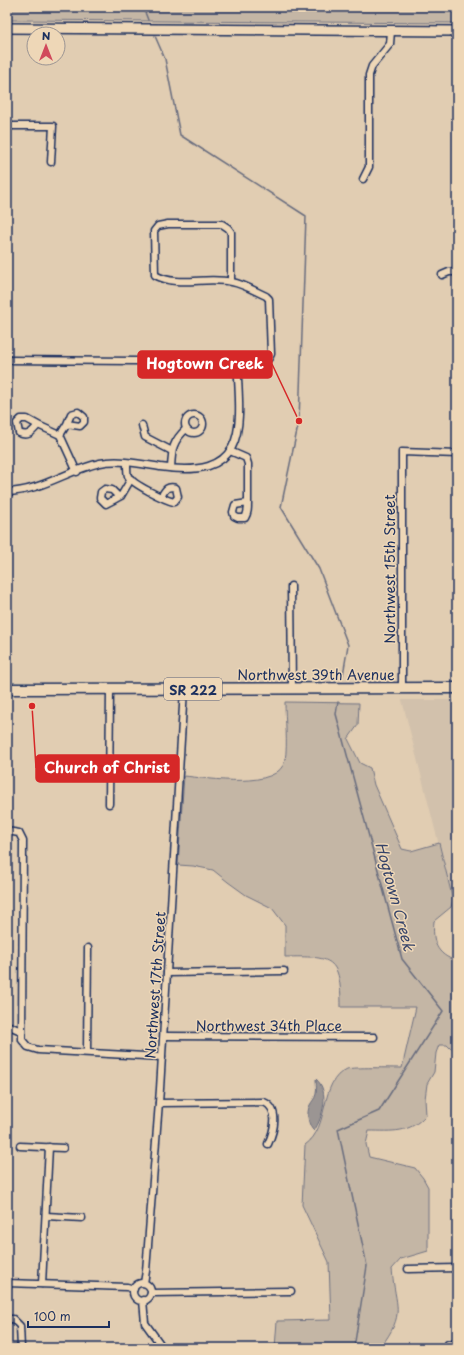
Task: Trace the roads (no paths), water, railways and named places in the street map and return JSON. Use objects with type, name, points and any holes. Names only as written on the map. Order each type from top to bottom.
[{"type":"main road","name":"Northwest 39th Avenue","points":[[7,689],[457,688]]},
{"type":"street","points":[[7,28],[68,27],[457,31]]},
{"type":"street","points":[[363,178],[369,167],[369,75],[372,66],[390,44],[391,31]]},
{"type":"street","points":[[7,126],[53,126],[51,162]]},
{"type":"street","points":[[7,360],[263,362],[269,358],[271,354],[269,299],[266,296],[231,281],[176,281],[164,280],[155,275],[154,231],[158,226],[168,224],[222,224],[231,232],[231,281]]},
{"type":"street","points":[[442,275],[457,272]]},
{"type":"street","points":[[7,492],[35,488],[100,463],[127,463],[199,470],[211,466],[230,451],[237,437],[240,426],[237,362]]},
{"type":"street","points":[[60,435],[67,424]]},
{"type":"street","points":[[38,425],[60,435],[77,472]]},
{"type":"street","points":[[142,425],[145,436],[172,451]]},
{"type":"street","points":[[170,468],[172,451],[179,436],[186,429]]},
{"type":"street","points":[[230,451],[246,458],[248,464],[248,503]]},
{"type":"street","name":"Northwest 15th Street","points":[[402,688],[402,452],[457,454]]},
{"type":"street","points":[[127,463],[128,476],[161,497]]},
{"type":"street","points":[[119,497],[131,479]]},
{"type":"street","points":[[291,586],[292,688]]},
{"type":"street","points":[[109,804],[110,689]]},
{"type":"street","name":"Northwest 17th Street","points":[[144,1283],[160,1103],[184,689]]},
{"type":"street","points":[[7,831],[19,833],[23,841],[22,1040],[28,1047],[38,1050],[162,1057]]},
{"type":"street","points":[[87,1052],[88,948]]},
{"type":"street","points":[[167,973],[284,971]]},
{"type":"street","points":[[7,1025],[21,1031]]},
{"type":"street","name":"Northwest 34th Place","points":[[164,1036],[374,1037]]},
{"type":"street","points":[[160,1103],[264,1102],[271,1106],[273,1110],[273,1129],[268,1144]]},
{"type":"street","points":[[20,1146],[63,1148]]},
{"type":"street","points":[[42,1284],[50,1147]]},
{"type":"street","points":[[46,1216],[82,1218]]},
{"type":"street","points":[[408,1269],[457,1268]]},
{"type":"street","points":[[7,1283],[127,1287],[134,1289]]},
{"type":"street","points":[[134,1289],[137,1285],[144,1283],[149,1285],[151,1293],[147,1299],[143,1300]]},
{"type":"street","points":[[134,1289],[136,1297],[143,1300]]},
{"type":"street","points":[[151,1293],[291,1291]]},
{"type":"street","points":[[143,1300],[145,1323],[163,1348]]},
{"type":"street","points":[[7,1319],[13,1319],[20,1326],[21,1348]]},
{"type":"street","points":[[448,1346],[457,1344]]},
{"type":"waterway","name":"Hogtown Creek","points":[[143,7],[148,20]]},
{"type":"waterway","name":"Hogtown Creek","points":[[155,36],[165,59],[180,135],[306,216],[299,421],[281,507],[319,569],[348,645],[343,675]]},
{"type":"waterway","name":"Hogtown Creek","points":[[338,702],[336,714],[402,959],[443,1011],[379,1111],[338,1129],[367,1266],[354,1348]]},
{"type":"place","name":"Hogtown Creek","points":[[299,421]]},
{"type":"place","name":"Church of Christ","points":[[32,706]]}]
